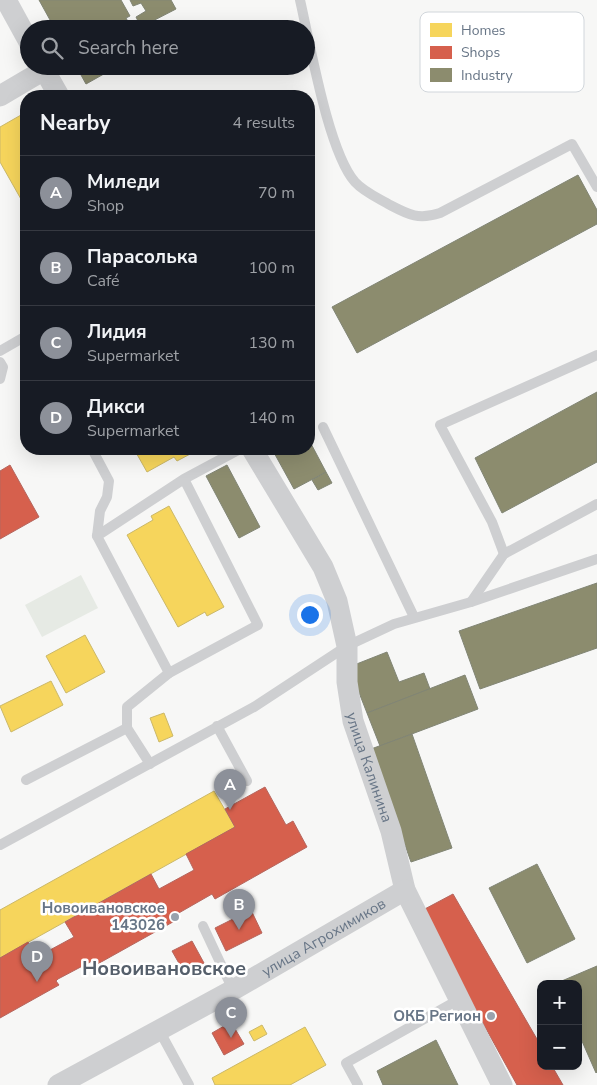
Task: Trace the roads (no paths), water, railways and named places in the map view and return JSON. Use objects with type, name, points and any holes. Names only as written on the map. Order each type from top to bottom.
[{"type":"street","points":[[6,0],[20,26]]},
{"type":"street","points":[[0,96],[32,75]]},
{"type":"street","points":[[47,75],[56,90]]},
{"type":"street","name":"улица Калинина","points":[[256,455],[323,566],[339,608],[346,646],[347,682],[353,721],[391,831],[405,890],[458,1000],[502,1085]]},
{"type":"street","name":"улица Агрохимиков","points":[[58,1085],[233,990],[405,890]]},
{"type":"lane","points":[[300,0],[305,20]]},
{"type":"lane","points":[[315,62],[328,116],[343,160],[354,181],[363,189],[407,214],[426,218],[440,213],[572,144],[597,187]]},
{"type":"lane","points":[[0,351],[20,339]]},
{"type":"lane","points":[[504,554],[492,522],[440,425],[597,355]]},
{"type":"lane","points":[[0,362],[3,367],[0,379]]},
{"type":"lane","points":[[323,426],[414,618]]},
{"type":"lane","points":[[95,455],[109,481],[107,497],[100,511],[97,536],[169,673]]},
{"type":"lane","points":[[97,536],[184,479],[229,455]]},
{"type":"lane","points":[[150,764],[127,728],[127,707],[169,673],[258,625],[184,479]]},
{"type":"lane","points":[[471,602],[504,554],[597,504]]},
{"type":"lane","points":[[0,845],[150,764],[303,677],[346,646],[414,618],[471,602],[597,559]]},
{"type":"lane","points":[[217,726],[247,781]]},
{"type":"lane","points":[[26,780],[127,728]]},
{"type":"lane","points":[[203,926],[233,990]]},
{"type":"lane","points":[[358,1085],[346,1063],[458,1000]]},
{"type":"lane","points":[[159,1030],[189,1085]]},
{"type":"place","name":"Миледи","points":[[230,810]]},
{"type":"place","name":"Новоивановское 143026","points":[[175,917]]},
{"type":"place","name":"Парасолька","points":[[239,930]]},
{"type":"place","name":"Дикси","points":[[37,982]]},
{"type":"place","name":"ОКБ Регион","points":[[491,1016]]},
{"type":"place","name":"Лидия","points":[[231,1038]]},
{"type":"district","name":"Новоивановское","points":[[164,968]]}]
